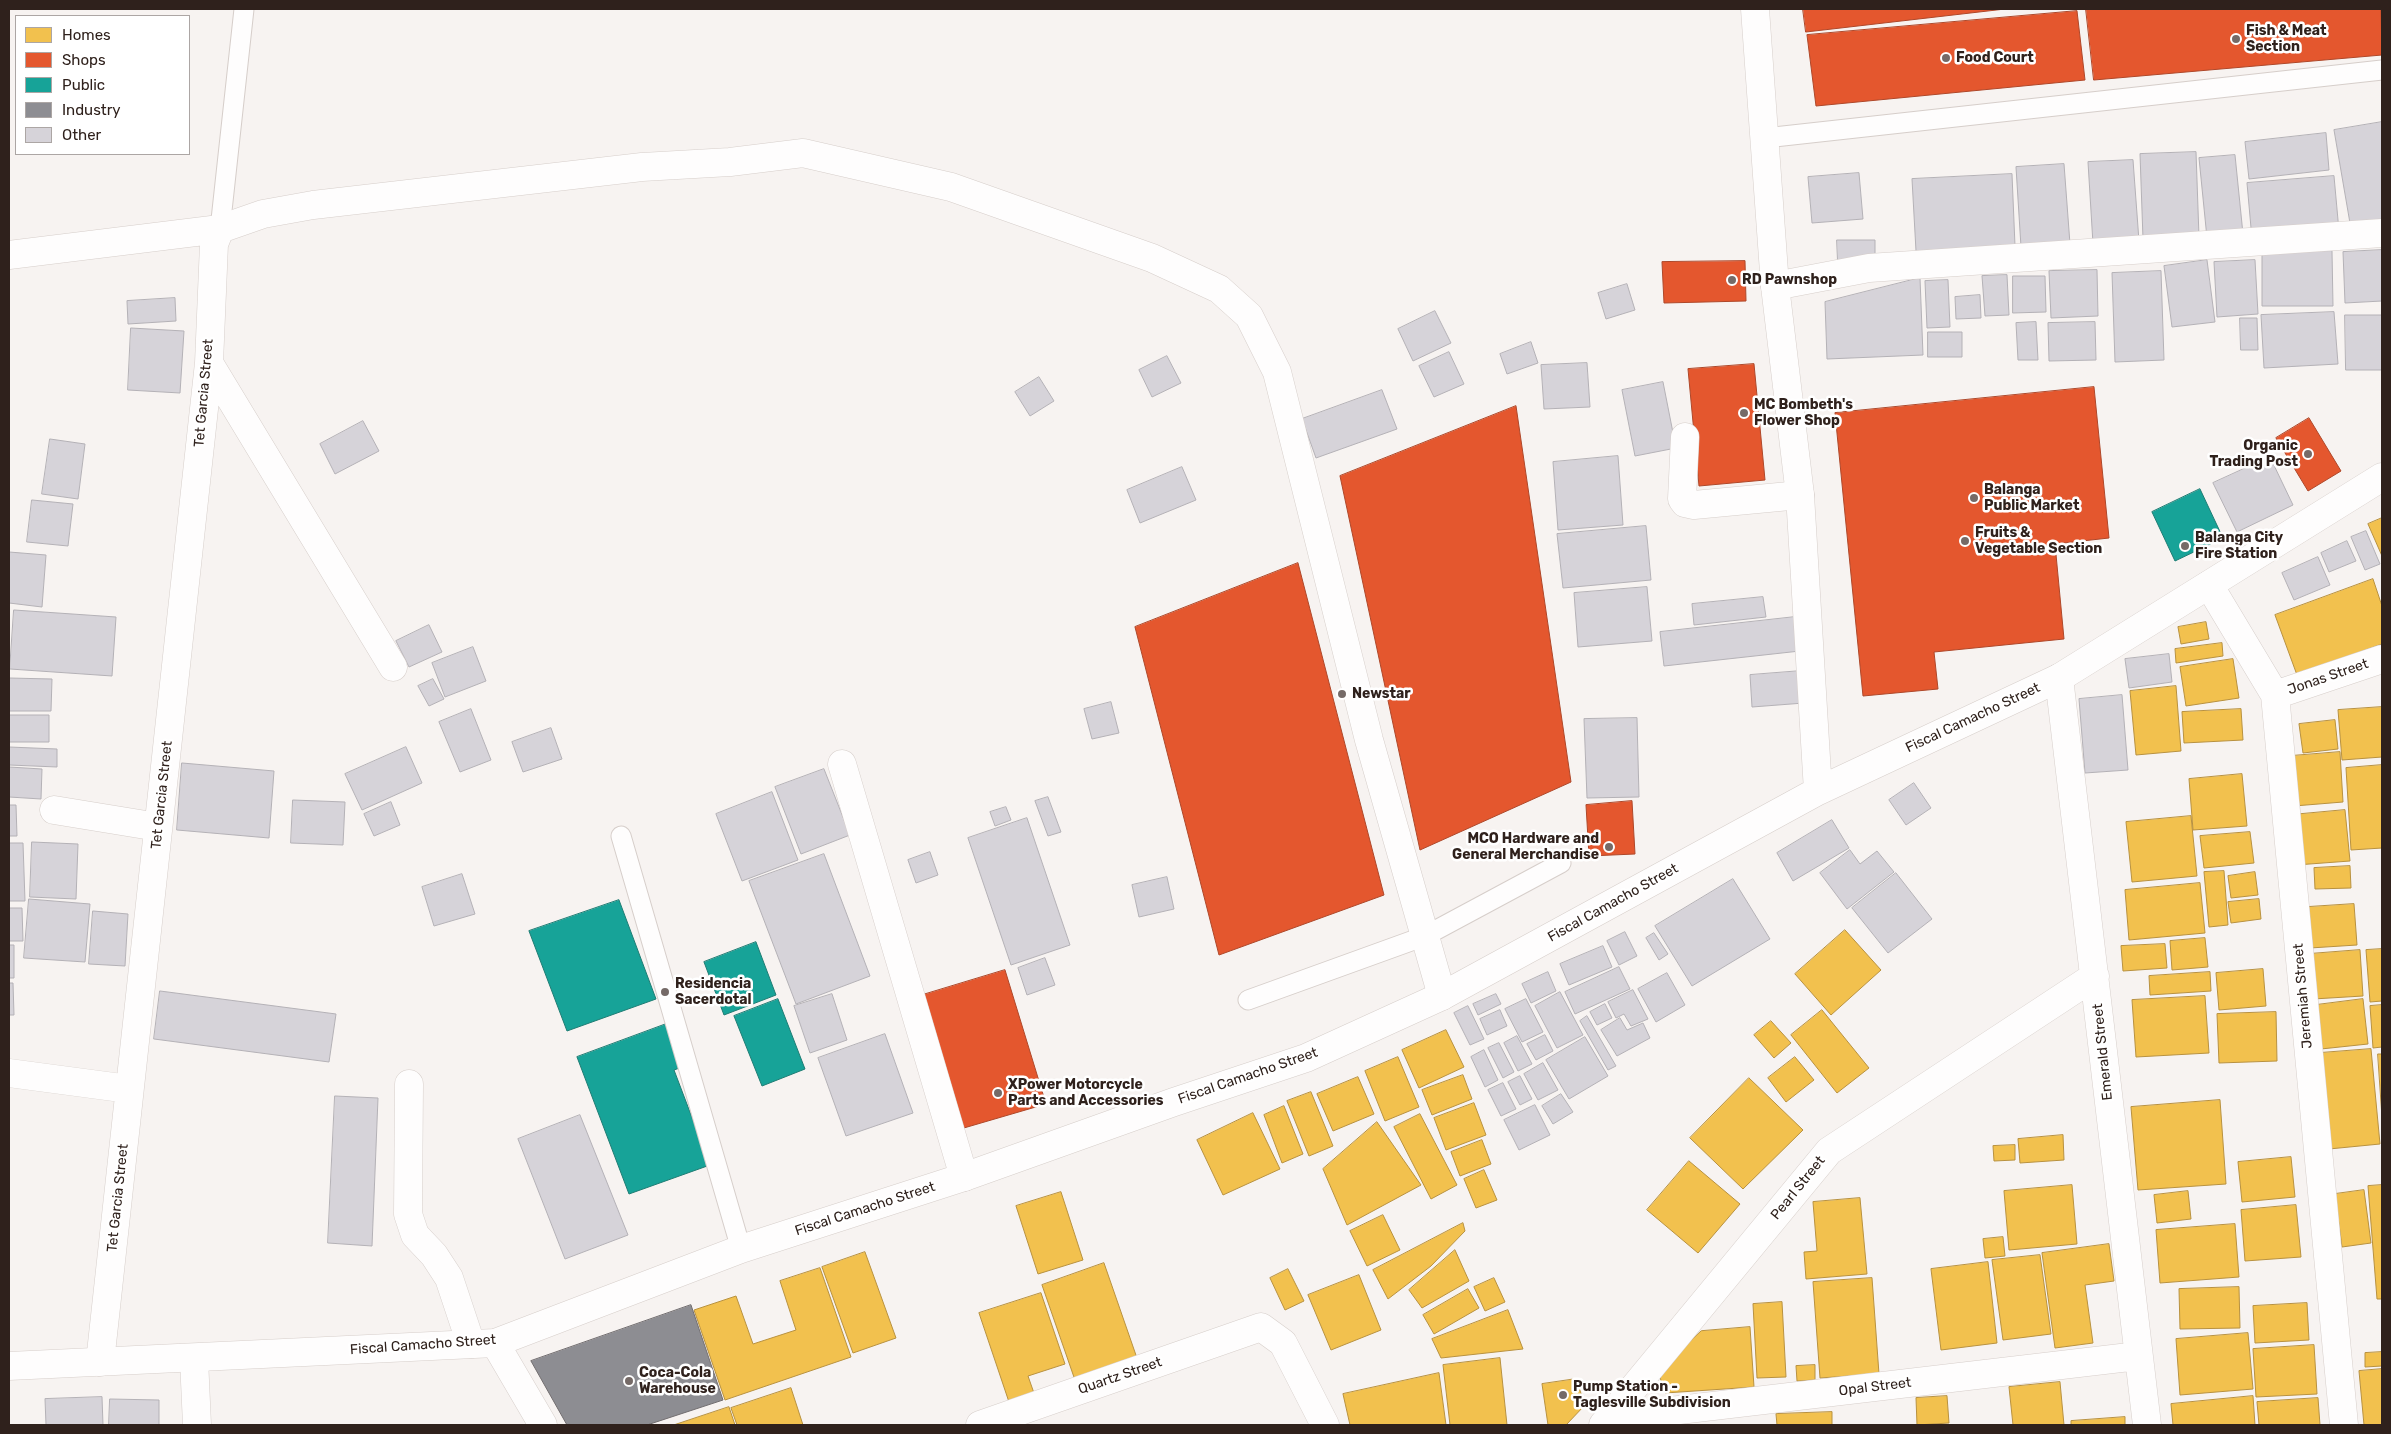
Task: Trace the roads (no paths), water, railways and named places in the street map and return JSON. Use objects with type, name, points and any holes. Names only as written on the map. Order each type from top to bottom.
[{"type":"street","points":[[1756,9],[1775,286],[1800,495],[1818,791]]},
{"type":"street","points":[[9,255],[220,229],[263,214],[313,205],[642,167],[730,162],[803,153],[951,187],[1152,258],[1219,289],[1249,316],[1277,372],[1369,740],[1442,996]]},
{"type":"street","name":"Tet Garcia Street","points":[[100,1362],[209,362],[214,244],[220,229]]},
{"type":"street","points":[[1775,286],[1869,268],[2382,233]]},
{"type":"street","points":[[209,362],[393,667]]},
{"type":"street","points":[[1685,437],[1682,499],[1685,503],[1694,506],[1800,495]]},
{"type":"street","name":"Fiscal Camacho Street","points":[[9,1366],[194,1359],[483,1344],[740,1249],[964,1177],[1174,1102],[1306,1058],[1442,996],[1818,791],[2059,678],[2382,477]]},
{"type":"street","name":"Jeremiah Street","points":[[2209,585],[2275,696],[2344,1425]]},
{"type":"street","name":"Jonas Street","points":[[2275,696],[2382,659]]},
{"type":"street","name":"Emerald Street","points":[[2059,678],[2147,1425]]},
{"type":"street","points":[[842,764],[892,931],[931,1073],[964,1177]]},
{"type":"street","points":[[54,810],[158,827]]},
{"type":"street","name":"Pearl Street","points":[[1607,1422],[1829,1151],[2095,976]]},
{"type":"street","points":[[9,1073],[129,1089]]},
{"type":"street","points":[[409,1084],[408,1214],[415,1235],[434,1255],[449,1278],[483,1344],[543,1425]]},
{"type":"street","name":"Quartz Street","points":[[980,1425],[1261,1327],[1283,1343],[1325,1425]]},
{"type":"street","name":"Opal Street","points":[[1607,1422],[2138,1356]]},
{"type":"street","points":[[194,1359],[197,1425]]},
{"type":"lane","points":[[220,229],[244,9]]},
{"type":"lane","points":[[1764,138],[2382,70]]},
{"type":"lane","points":[[621,836],[740,1249]]},
{"type":"lane","points":[[1248,1000],[1425,936],[1562,863]]},
{"type":"place","name":"Fish & Meat Section","points":[[2236,39]]},
{"type":"place","name":"Food Court","points":[[1946,58]]},
{"type":"place","name":"RD Pawnshop","points":[[1732,280]]},
{"type":"place","name":"MC Bombeth's Flower Shop","points":[[1744,413]]},
{"type":"place","name":"Organic Trading Post","points":[[2308,454]]},
{"type":"place","name":"Balanga Public Market","points":[[1974,498]]},
{"type":"place","name":"Fruits & Vegetable Section","points":[[1965,541]]},
{"type":"place","name":"Balanga City Fire Station","points":[[2185,546]]},
{"type":"place","name":"Newstar","points":[[1342,694]]},
{"type":"place","name":"MCO Hardware and General Merchandise","points":[[1609,847]]},
{"type":"place","name":"Residencia Sacerdotal","points":[[665,992]]},
{"type":"place","name":"XPower Motorcycle Parts and Accessories","points":[[998,1093]]},
{"type":"place","name":"Coca-Cola Warehouse","points":[[629,1381]]},
{"type":"place","name":"Pump Station - Taglesville Subdivision","points":[[1563,1395]]}]
